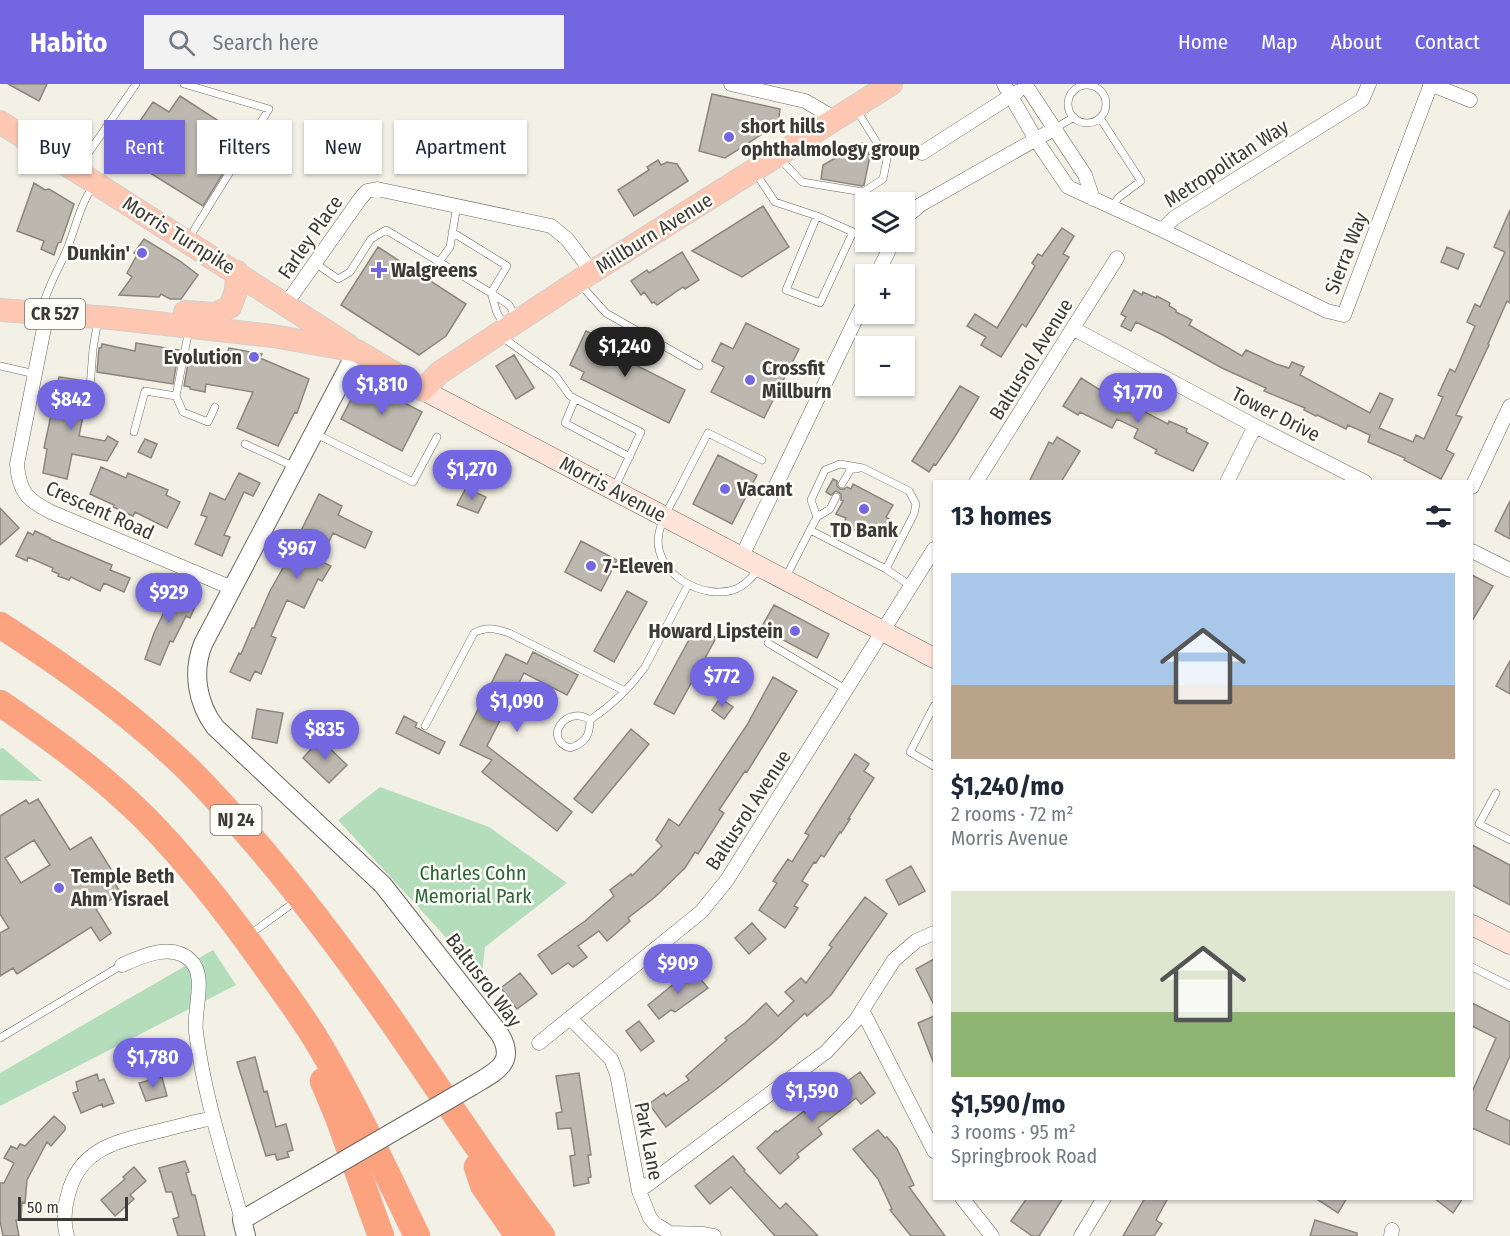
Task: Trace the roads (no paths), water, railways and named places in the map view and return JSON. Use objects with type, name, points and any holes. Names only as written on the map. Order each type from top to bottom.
[{"type":"highway","name":"NJ 24","points":[[0,625],[86,684],[188,770],[233,817],[301,898],[388,1016],[464,1127]]},
{"type":"highway","points":[[0,703],[65,749],[144,818],[179,854],[246,937],[333,1067],[417,1236]]},
{"type":"highway","points":[[276,981],[338,1117],[381,1236]]},
{"type":"highway","points":[[464,1127],[483,1185],[518,1236]]},
{"type":"highway","points":[[464,1127],[542,1236]]},
{"type":"main road","name":"Millburn Avenue","points":[[423,390],[440,373],[585,276],[891,84]]},
{"type":"main road","name":"Morris Turnpike","points":[[1,127],[86,176],[357,351]]},
{"type":"main road","points":[[105,317],[128,310],[143,309],[215,314],[223,312],[230,307],[234,299],[237,272]]},
{"type":"main road","name":"Morris Avenue","points":[[0,310],[105,317],[273,336],[357,351],[423,390],[933,657]]},
{"type":"main road","points":[[1473,925],[1510,943]]},
{"type":"street","points":[[732,84],[845,113]]},
{"type":"street","name":"Metropolitan Way","points":[[1008,90],[1036,141],[1068,187],[1162,231],[1174,218],[1362,100],[1370,84]]},
{"type":"street","points":[[1430,84],[1470,100]]},
{"type":"street","name":"Sierra Way","points":[[1162,231],[1327,311],[1344,315],[1430,84]]},
{"type":"street","points":[[922,153],[1008,90],[1026,85],[1085,175],[1093,200]]},
{"type":"street","points":[[915,211],[1054,129]]},
{"type":"street","name":"Farley Place","points":[[286,304],[368,191],[377,189],[391,190],[551,226],[567,239],[585,276]]},
{"type":"street","name":"Baltusrol Avenue","points":[[977,480],[1118,258]]},
{"type":"street","name":"Crescent Road","points":[[44,313],[35,374],[17,464],[21,488],[27,497],[51,512],[232,588]]},
{"type":"street","points":[[742,556],[855,321]]},
{"type":"street","name":"Tower Drive","points":[[1074,329],[1361,480]]},
{"type":"street","name":"Baltusrol Way","points":[[122,965],[147,954],[162,952],[180,954],[191,961],[199,974],[195,1030],[213,1118],[244,1228],[326,1171],[497,1071],[503,1064],[506,1050],[499,1034],[383,885],[222,734],[202,704],[198,683],[198,661],[203,644],[357,351]]},
{"type":"street","points":[[1473,485],[1510,406]]},
{"type":"street","points":[[1228,480],[1255,426]]},
{"type":"street","name":"Baltusrol Avenue","points":[[539,1043],[669,938],[707,904],[727,880],[933,551]]},
{"type":"street","points":[[1473,552],[1510,570]]},
{"type":"street","points":[[639,1191],[826,1052],[862,1010],[894,960],[916,941],[933,933]]},
{"type":"street","points":[[862,1010],[933,1149]]},
{"type":"street","name":"Park Lane","points":[[570,1018],[611,1059],[617,1074],[639,1191],[650,1218],[670,1233],[714,1236]]},
{"type":"street","points":[[67,1236],[64,1226],[65,1207],[70,1186],[80,1168],[94,1154],[113,1142],[213,1118]]},
{"type":"street","points":[[964,1200],[992,1236]]},
{"type":"street","points":[[1080,1236],[1103,1200]]},
{"type":"lane","points":[[44,313],[48,286],[67,250],[85,196],[86,176],[136,84]]},
{"type":"lane","points":[[184,84],[268,109],[187,241]]},
{"type":"lane","points":[[1086,85],[1098,88],[1105,97],[1106,109],[1100,118],[1086,123],[1074,117],[1068,106],[1069,99],[1076,89],[1086,85]]},
{"type":"lane","points":[[777,156],[802,182],[862,192],[883,179],[886,159],[845,113]]},
{"type":"lane","points":[[1054,129],[1074,117]]},
{"type":"lane","points":[[1100,118],[1140,181],[1118,198],[1112,208]]},
{"type":"lane","points":[[754,170],[775,202],[817,216],[853,232],[820,303],[786,290],[817,216]]},
{"type":"lane","points":[[440,262],[450,247],[457,205]]},
{"type":"lane","points":[[315,262],[338,279],[350,272],[371,239],[386,230],[509,305],[508,327]]},
{"type":"lane","points":[[452,232],[507,266],[491,293],[497,313],[555,375],[566,393],[641,432],[614,489]]},
{"type":"lane","points":[[585,276],[606,313],[699,366]]},
{"type":"lane","points":[[88,414],[93,349],[105,317]]},
{"type":"lane","points":[[190,327],[176,396],[183,412],[208,422],[215,407]]},
{"type":"lane","points":[[0,366],[35,374]]},
{"type":"lane","points":[[134,432],[145,391],[176,396]]},
{"type":"lane","points":[[575,399],[565,423],[630,457]]},
{"type":"lane","points":[[314,433],[413,482],[437,437]]},
{"type":"lane","points":[[762,460],[708,433],[658,534],[661,554],[672,571],[688,585],[712,592],[734,590],[744,585],[762,566]]},
{"type":"lane","points":[[246,444],[296,467]]},
{"type":"lane","points":[[817,517],[811,500],[825,470],[840,464],[863,468],[909,491],[915,504],[914,514],[886,569]]},
{"type":"lane","points":[[842,484],[850,469],[863,468]]},
{"type":"lane","points":[[785,579],[817,517],[830,509],[836,497]]},
{"type":"lane","points":[[810,530],[886,569],[912,587]]},
{"type":"lane","points":[[590,720],[625,691],[645,667],[688,585]]},
{"type":"lane","points":[[425,726],[474,633],[485,628],[494,628],[509,633],[625,691]]},
{"type":"lane","points":[[768,643],[847,690]]},
{"type":"lane","points":[[933,708],[910,752],[933,765]]},
{"type":"lane","points":[[575,716],[583,716],[590,720],[590,733],[585,740],[570,748],[563,746],[558,739],[557,731],[560,723],[575,716]]},
{"type":"lane","points":[[1496,793],[1479,824],[1510,840]]},
{"type":"lane","points":[[246,937],[301,898]]},
{"type":"lane","points":[[0,1038],[122,965]]},
{"type":"lane","points":[[1473,968],[1510,986]]},
{"type":"place","name":"short hills ophthalmology group","points":[[729,137]]},
{"type":"place","name":"Dunkin'","points":[[142,253]]},
{"type":"place","name":"Walgreens","points":[[379,270]]},
{"type":"place","name":"Evolution","points":[[254,357]]},
{"type":"place","name":"Crossfit Millburn","points":[[750,380]]},
{"type":"place","name":"Vacant","points":[[725,489]]},
{"type":"place","name":"TD Bank","points":[[864,509]]},
{"type":"place","name":"7-Eleven","points":[[591,566]]},
{"type":"place","name":"Howard Lipstein","points":[[795,631]]},
{"type":"place","name":"Temple Beth Ahm Yisrael","points":[[59,888]]},
{"type":"park label","name":"Charles Cohn Memorial Park","points":[[473,884]]}]
